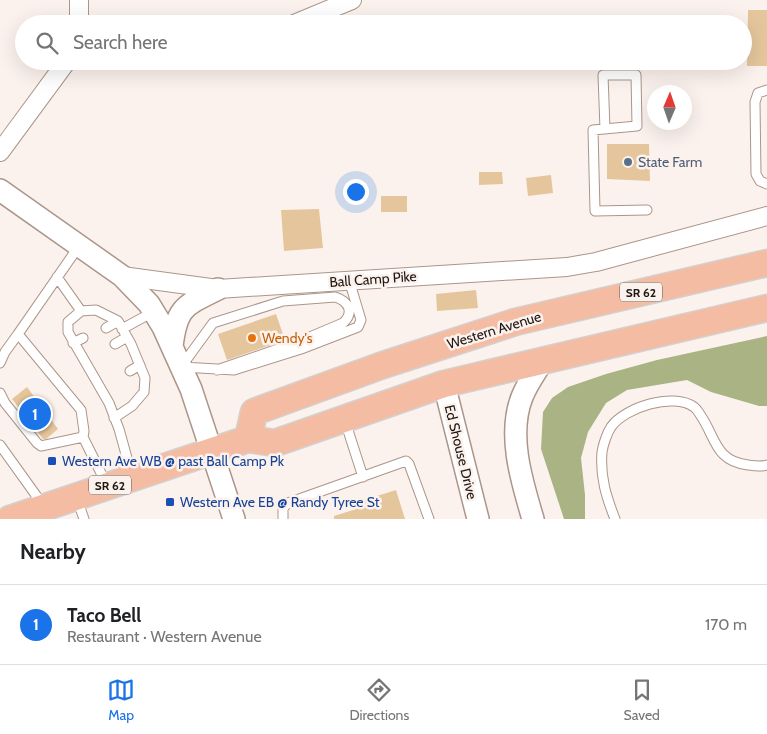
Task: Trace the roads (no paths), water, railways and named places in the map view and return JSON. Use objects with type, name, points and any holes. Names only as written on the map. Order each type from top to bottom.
[{"type":"main road","name":"Western Avenue","points":[[248,439],[254,412],[383,365],[515,322],[767,263]]},
{"type":"main road","name":"SR 62","points":[[10,519],[45,507],[80,508],[107,486],[132,477],[248,439],[275,443],[444,384],[767,308]]},
{"type":"main road","points":[[444,384],[446,368],[464,352],[490,340],[515,322]]},
{"type":"street","points":[[79,15],[80,0]]},
{"type":"street","points":[[316,15],[352,0]]},
{"type":"street","points":[[0,152],[60,70]]},
{"type":"street","name":"Ball Camp Pike","points":[[0,190],[122,276],[218,289],[567,267],[596,262],[767,216]]},
{"type":"street","points":[[122,276],[149,304],[172,346],[193,395],[234,519]]},
{"type":"street","points":[[172,346],[175,326],[180,313],[189,303],[218,289]]},
{"type":"street","points":[[532,519],[516,442],[517,418],[522,397],[543,360]]},
{"type":"street","name":"Ed Shouse Drive","points":[[444,384],[478,519]]},
{"type":"street","points":[[460,449],[480,483],[492,519]]},
{"type":"lane","points":[[605,129],[603,76],[636,75],[637,126],[605,129],[593,130],[595,211],[647,210]]},
{"type":"lane","points":[[767,90],[758,93],[755,102],[756,174],[760,181],[767,184]]},
{"type":"lane","points":[[0,363],[5,352],[79,246]]},
{"type":"lane","points":[[57,277],[81,311]]},
{"type":"lane","points":[[181,367],[234,370],[301,350],[358,327],[361,320],[349,280]]},
{"type":"lane","points":[[181,367],[213,324],[283,301],[335,297],[343,300],[348,306],[349,318],[344,323],[298,342],[217,370]]},
{"type":"lane","points":[[114,418],[132,406],[144,392],[145,378],[122,329],[96,310],[81,311],[68,322],[68,332],[84,362],[104,386],[132,477]]},
{"type":"lane","points":[[106,328],[122,329],[153,312]]},
{"type":"lane","points":[[114,344],[122,329]]},
{"type":"lane","points":[[18,334],[81,410],[84,432],[82,437],[107,486]]},
{"type":"lane","points":[[73,343],[83,338]]},
{"type":"lane","points":[[84,362],[93,356]]},
{"type":"lane","points":[[130,371],[140,365]]},
{"type":"lane","points":[[0,393],[4,403],[41,446],[82,437]]},
{"type":"lane","points":[[615,519],[601,474],[602,450],[611,427],[632,410],[655,403],[678,400],[695,407],[705,421],[716,446],[735,464],[763,467],[767,465]]},
{"type":"lane","points":[[344,418],[364,477]]},
{"type":"lane","points":[[0,444],[45,507]]},
{"type":"lane","points":[[284,519],[283,508],[288,503],[406,461],[409,464],[429,519]]},
{"type":"place","name":"State Farm","points":[[628,162]]},
{"type":"place","name":"Wendy's","points":[[252,338]]},
{"type":"place","name":"Taco Bell","points":[[35,414]]},
{"type":"place","name":"Western Ave WB @ past Ball Camp Pk","points":[[52,461]]},
{"type":"place","name":"Western Ave EB @ Randy Tyree St","points":[[170,502]]}]
